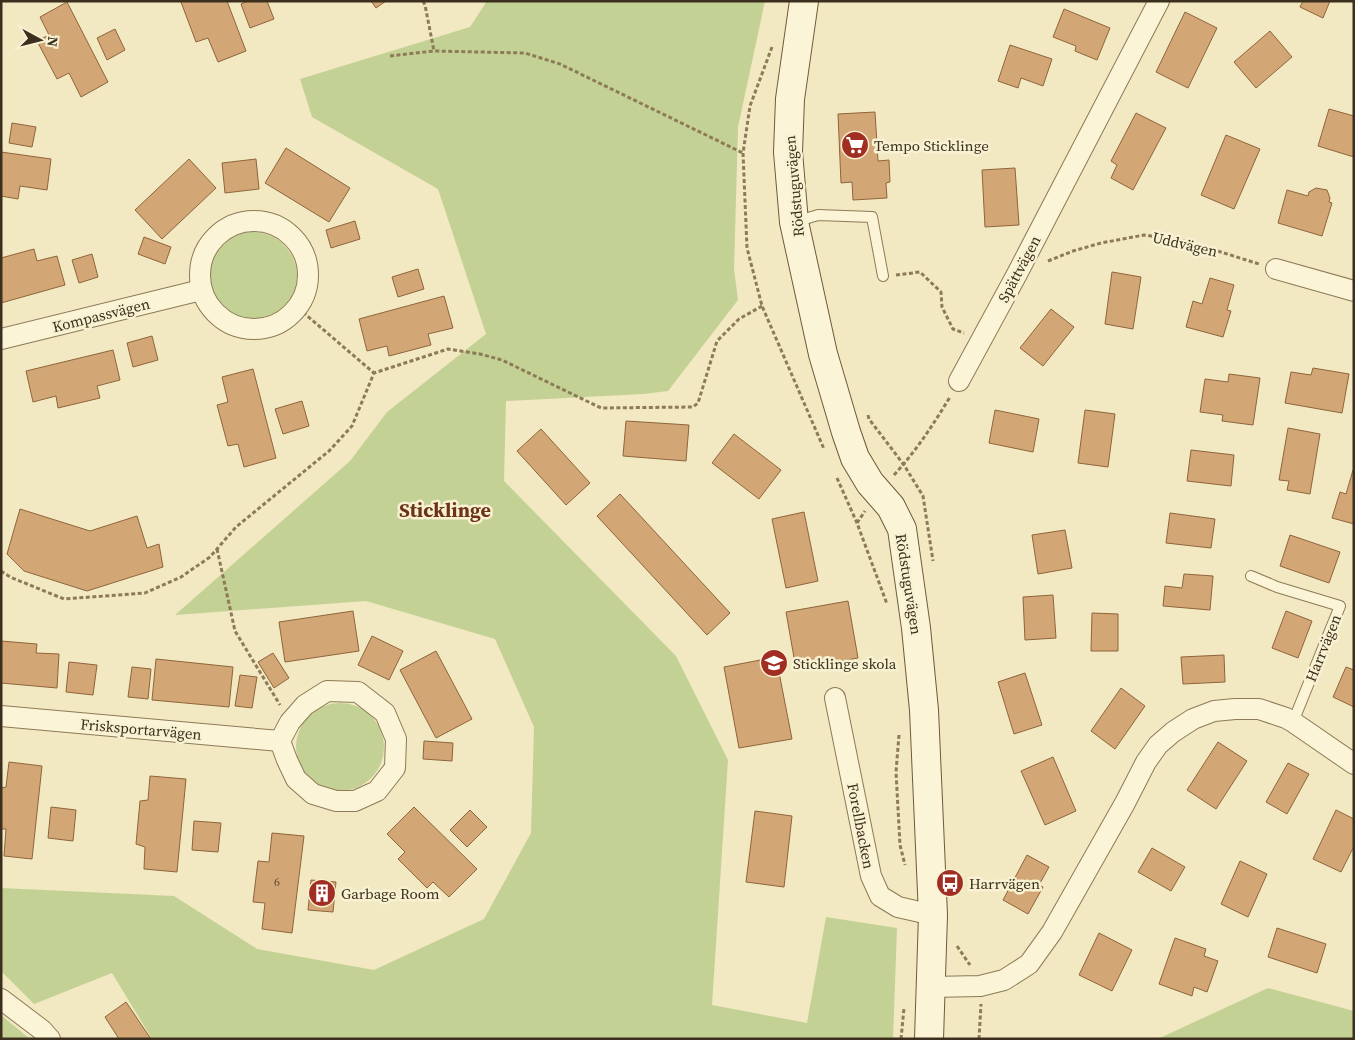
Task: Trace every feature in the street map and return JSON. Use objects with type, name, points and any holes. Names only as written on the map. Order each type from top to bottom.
[{"type":"street","name":"Rödstuguvägen","points":[[804,1],[790,99],[788,134],[794,222],[823,354],[855,458],[870,483],[891,507],[902,529],[916,628],[924,710],[933,915],[929,1039]]},
{"type":"street","name":"Spättvägen","points":[[959,381],[1159,1]]},
{"type":"street","points":[[248,220],[266,222],[284,229],[297,242],[306,259],[308,278],[304,296],[298,308],[290,316],[272,327],[255,330],[237,328],[221,319],[208,306],[200,290],[199,271],[203,253],[214,237],[229,226],[248,220]]},
{"type":"street","points":[[1276,269],[1354,291]]},
{"type":"street","name":"Kompassvägen","points":[[1,340],[200,290]]},
{"type":"street","points":[[327,692],[358,692],[385,713],[396,739],[395,768],[377,791],[355,801],[336,801],[313,794],[296,779],[280,742],[290,722],[304,705],[327,692]]},
{"type":"street","name":"Forellbacken","points":[[835,698],[871,876],[880,896],[898,907],[933,915]]},
{"type":"street","points":[[931,987],[980,986],[1004,980],[1029,964],[1052,932],[1146,762],[1158,744],[1193,719],[1214,711],[1235,709],[1259,710],[1294,722],[1354,764]]},
{"type":"street","name":"Frisksportarvägen","points":[[1,716],[280,742]]},
{"type":"street","points":[[1,999],[42,1030],[50,1039]]},
{"type":"lane","points":[[794,222],[818,215],[872,217],[883,276]]},
{"type":"lane","name":"Harrvägen","points":[[1252,576],[1277,587],[1340,606],[1294,722]]},
{"type":"path","points":[[423,1],[434,51]]},
{"type":"path","points":[[772,45],[750,106],[743,152],[747,248],[762,306],[825,451]]},
{"type":"path","points":[[390,56],[434,51],[525,53],[560,64],[743,152]]},
{"type":"path","name":"Uddvägen","points":[[1017,274],[1073,251],[1100,243],[1144,235],[1186,242],[1276,269]]},
{"type":"path","points":[[883,276],[920,272],[941,292],[942,307],[953,329],[982,340]]},
{"type":"path","points":[[1,571],[10,577],[64,599],[145,593],[181,577],[210,557],[236,527],[329,451],[352,426],[374,373],[448,349],[502,360],[601,408],[693,407],[698,403],[717,342],[739,319],[762,306]]},
{"type":"path","points":[[298,308],[374,373]]},
{"type":"path","points":[[856,523],[927,435],[959,381]]},
{"type":"path","points":[[837,478],[887,605]]},
{"type":"path","points":[[217,549],[235,631],[290,722]]},
{"type":"path","points":[[900,728],[896,772],[900,845],[906,869]]},
{"type":"path","points":[[901,1039],[904,1004]]},
{"type":"green space","points":[[487,1],[765,1],[738,127],[734,269],[738,300],[668,391],[506,401],[504,481],[676,656],[728,760],[712,1005],[807,1023],[826,917],[897,928],[893,1039],[152,1039],[112,973],[34,1004],[1,971],[1,888],[174,896],[257,949],[374,970],[484,919],[531,833],[534,727],[495,639],[366,601],[175,615],[350,461],[387,412],[486,334],[438,189],[312,117],[300,79],[470,27]]},
{"type":"green space","points":[[253,232],[270,235],[278,239],[290,251],[294,259],[297,276],[294,293],[290,301],[278,313],[270,317],[253,320],[236,317],[228,313],[216,301],[212,293],[209,276],[212,259],[216,251],[228,239],[236,235]]},
{"type":"green space","points":[[340,703],[357,706],[365,710],[377,722],[381,730],[384,747],[381,764],[377,772],[365,784],[357,788],[340,791],[323,788],[315,784],[303,772],[299,764],[296,747],[299,730],[303,722],[315,710],[323,706]]},
{"type":"green space","points":[[1268,988],[1354,1011],[1354,1039],[1149,1039],[1162,1037]]},
{"type":"green space","points":[[1,1015],[30,1039],[1,1039]]},
{"type":"building","points":[[227,1],[246,51],[218,62],[208,38],[196,42],[181,2]]},
{"type":"building","points":[[248,1],[267,1],[274,19],[250,28],[241,4]]},
{"type":"building","points":[[371,1],[386,1],[376,8]]},
{"type":"building","points":[[1303,1],[1330,1],[1323,18],[1300,7]]},
{"type":"building","points":[[67,2],[108,82],[81,97],[69,73],[57,79],[37,41],[49,35],[40,17]]},
{"type":"building","points":[[1064,9],[1110,28],[1097,60],[1075,51],[1076,46],[1053,37]]},
{"type":"building","points":[[1185,12],[1217,28],[1188,88],[1156,72]]},
{"type":"building","points":[[115,29],[125,50],[107,60],[97,38]]},
{"type":"building","points":[[1270,31],[1292,57],[1256,88],[1234,62]]},
{"type":"building","points":[[1010,45],[1052,59],[1043,86],[1021,78],[1018,88],[998,81]]},
{"type":"building","points":[[1329,109],[1354,116],[1354,157],[1318,146]]},
{"type":"building","points":[[875,112],[878,161],[889,160],[890,182],[886,183],[887,198],[853,200],[852,182],[841,183],[838,114]]},
{"type":"building","points":[[1136,113],[1166,128],[1133,190],[1111,178],[1117,165],[1111,161]]},
{"type":"building","points":[[12,123],[36,127],[32,147],[9,143]]},
{"type":"building","points":[[1226,135],[1260,149],[1234,209],[1201,195]]},
{"type":"building","points":[[286,148],[350,188],[329,222],[265,183]]},
{"type":"building","points":[[1,152],[51,159],[47,190],[20,186],[18,199],[1,196]]},
{"type":"building","points":[[189,159],[216,188],[162,239],[135,210]]},
{"type":"building","points":[[256,159],[259,189],[225,193],[222,163]]},
{"type":"building","points":[[1015,168],[1019,225],[985,227],[982,170]]},
{"type":"building","points":[[1316,188],[1327,190],[1330,198],[1329,202],[1332,203],[1322,236],[1278,223],[1287,190],[1308,196],[1309,192]]},
{"type":"building","points":[[355,221],[360,239],[331,248],[326,230]]},
{"type":"building","points":[[144,237],[171,247],[165,264],[138,254]]},
{"type":"building","points":[[34,249],[37,261],[57,256],[65,285],[1,303],[1,258]]},
{"type":"building","points":[[92,254],[98,277],[79,283],[72,260]]},
{"type":"building","points":[[418,269],[424,289],[398,297],[392,277]]},
{"type":"building","points":[[1112,272],[1141,277],[1133,329],[1105,324]]},
{"type":"building","points":[[1210,278],[1234,285],[1227,310],[1231,311],[1223,337],[1186,327],[1193,301],[1202,304]]},
{"type":"building","points":[[444,296],[453,328],[428,334],[431,345],[389,356],[387,346],[367,351],[359,319]]},
{"type":"building","points":[[1051,309],[1074,327],[1043,366],[1020,348]]},
{"type":"building","points":[[152,336],[158,360],[133,367],[127,343]]},
{"type":"building","points":[[113,350],[120,380],[97,386],[100,398],[58,408],[56,396],[33,402],[26,371]]},
{"type":"building","points":[[1313,368],[1349,374],[1342,413],[1285,403],[1291,372],[1311,375]]},
{"type":"building","points":[[253,369],[276,458],[244,467],[238,444],[228,446],[217,405],[228,402],[222,377]]},
{"type":"building","points":[[1229,374],[1260,378],[1253,425],[1222,421],[1223,415],[1200,412],[1205,379],[1228,382]]},
{"type":"building","points":[[302,401],[309,426],[283,434],[275,409]]},
{"type":"building","points":[[995,410],[1039,419],[1033,452],[989,443]]},
{"type":"building","points":[[1085,410],[1115,414],[1108,467],[1078,463]]},
{"type":"building","points":[[626,421],[689,425],[686,461],[623,456]]},
{"type":"building","points":[[1288,428],[1320,434],[1310,494],[1287,490],[1289,481],[1279,480]]},
{"type":"building","points":[[541,429],[590,483],[566,505],[517,451]]},
{"type":"building","points":[[734,434],[781,470],[759,499],[712,463]]},
{"type":"building","points":[[1191,450],[1234,455],[1231,486],[1187,481]]},
{"type":"building","points":[[1353,470],[1354,524],[1332,518],[1340,492],[1346,494]]},
{"type":"building","points":[[620,494],[730,613],[707,635],[597,516]]},
{"type":"building","points":[[20,509],[90,531],[137,516],[147,548],[159,544],[163,567],[87,591],[24,571],[7,554]]},
{"type":"building","points":[[804,512],[818,581],[786,588],[772,519]]},
{"type":"building","points":[[1170,513],[1215,519],[1211,548],[1166,543]]},
{"type":"building","points":[[1065,530],[1072,568],[1038,574],[1032,535]]},
{"type":"building","points":[[1290,535],[1340,552],[1329,583],[1280,566]]},
{"type":"building","points":[[1184,574],[1213,576],[1210,610],[1163,606],[1165,586],[1182,588]]},
{"type":"building","points":[[1053,595],[1056,638],[1025,640],[1023,597]]},
{"type":"building","points":[[848,601],[858,658],[796,669],[786,612]]},
{"type":"building","points":[[353,611],[359,651],[285,662],[279,622]]},
{"type":"building","points":[[1286,611],[1312,621],[1298,658],[1272,648]]},
{"type":"building","points":[[1092,613],[1118,614],[1118,651],[1091,651]]},
{"type":"building","points":[[372,636],[403,651],[389,680],[358,665]]},
{"type":"building","points":[[1,641],[37,644],[36,653],[59,654],[57,688],[1,683]]},
{"type":"building","points":[[436,651],[472,719],[436,738],[400,670]]},
{"type":"building","points":[[273,653],[289,678],[274,688],[258,662]]},
{"type":"building","points":[[1224,655],[1225,682],[1183,684],[1181,657]]},
{"type":"building","points":[[776,657],[792,739],[739,748],[724,667]]},
{"type":"building","points":[[156,659],[233,667],[229,707],[152,700]]},
{"type":"building","points":[[69,662],[97,665],[93,695],[66,692]]},
{"type":"building","points":[[132,667],[151,669],[148,699],[128,697]]},
{"type":"building","points":[[1346,667],[1354,670],[1354,707],[1333,697]]},
{"type":"building","points":[[1025,673],[1042,725],[1014,734],[998,682]]},
{"type":"building","points":[[240,675],[257,677],[252,708],[235,706]]},
{"type":"building","points":[[1121,688],[1145,706],[1115,749],[1091,731]]},
{"type":"building","points":[[424,741],[453,743],[452,761],[423,759]]},
{"type":"building","points":[[1218,742],[1247,761],[1216,809],[1187,790]]},
{"type":"building","points":[[1053,757],[1076,811],[1045,825],[1021,771]]},
{"type":"building","points":[[9,762],[42,766],[32,859],[4,856],[6,829],[1,829],[1,788],[6,787]]},
{"type":"building","points":[[1288,763],[1309,774],[1287,814],[1266,802]]},
{"type":"building","points":[[150,776],[186,779],[177,872],[144,869],[145,847],[136,844],[140,801],[148,800]]},
{"type":"building","points":[[51,807],[76,810],[73,841],[48,838]]},
{"type":"building","points":[[414,807],[477,869],[449,897],[433,882],[427,888],[398,859],[405,852],[387,834]]},
{"type":"building","points":[[470,810],[487,827],[467,847],[450,830]]},
{"type":"building","points":[[1336,810],[1354,819],[1354,846],[1341,872],[1313,859]]},
{"type":"building","points":[[755,811],[792,816],[784,887],[746,882]]},
{"type":"building","points":[[194,821],[221,823],[218,852],[192,850]]},
{"type":"building","points":[[272,833],[304,836],[292,933],[262,929],[265,903],[253,902],[258,861],[269,862]]},
{"type":"building","points":[[1152,848],[1185,867],[1171,891],[1138,872]]},
{"type":"building","points":[[1027,855],[1049,867],[1039,885],[1043,887],[1028,914],[1003,900]]},
{"type":"building","points":[[1240,861],[1267,874],[1248,917],[1221,904]]},
{"type":"building","name":"Garbage Room","points":[[311,880],[336,882],[333,912],[308,910]]},
{"type":"building","points":[[1277,928],[1326,944],[1317,973],[1268,957]]},
{"type":"building","points":[[1099,933],[1132,950],[1112,991],[1079,975]]},
{"type":"building","points":[[1175,938],[1206,949],[1204,956],[1218,961],[1207,992],[1194,987],[1192,996],[1159,984]]},
{"type":"building","points":[[126,1002],[151,1039],[119,1039],[105,1017]]},
{"type":"place","name":"Tempo Sticklinge","points":[[855,145]]},
{"type":"place","name":"Sticklinge skola","points":[[774,663]]},
{"type":"place","name":"Harrvägen","points":[[950,883]]},
{"type":"place","name":"Garbage Room","points":[[322,893]]},
{"type":"district","name":"Sticklinge","points":[[445,510]]}]
